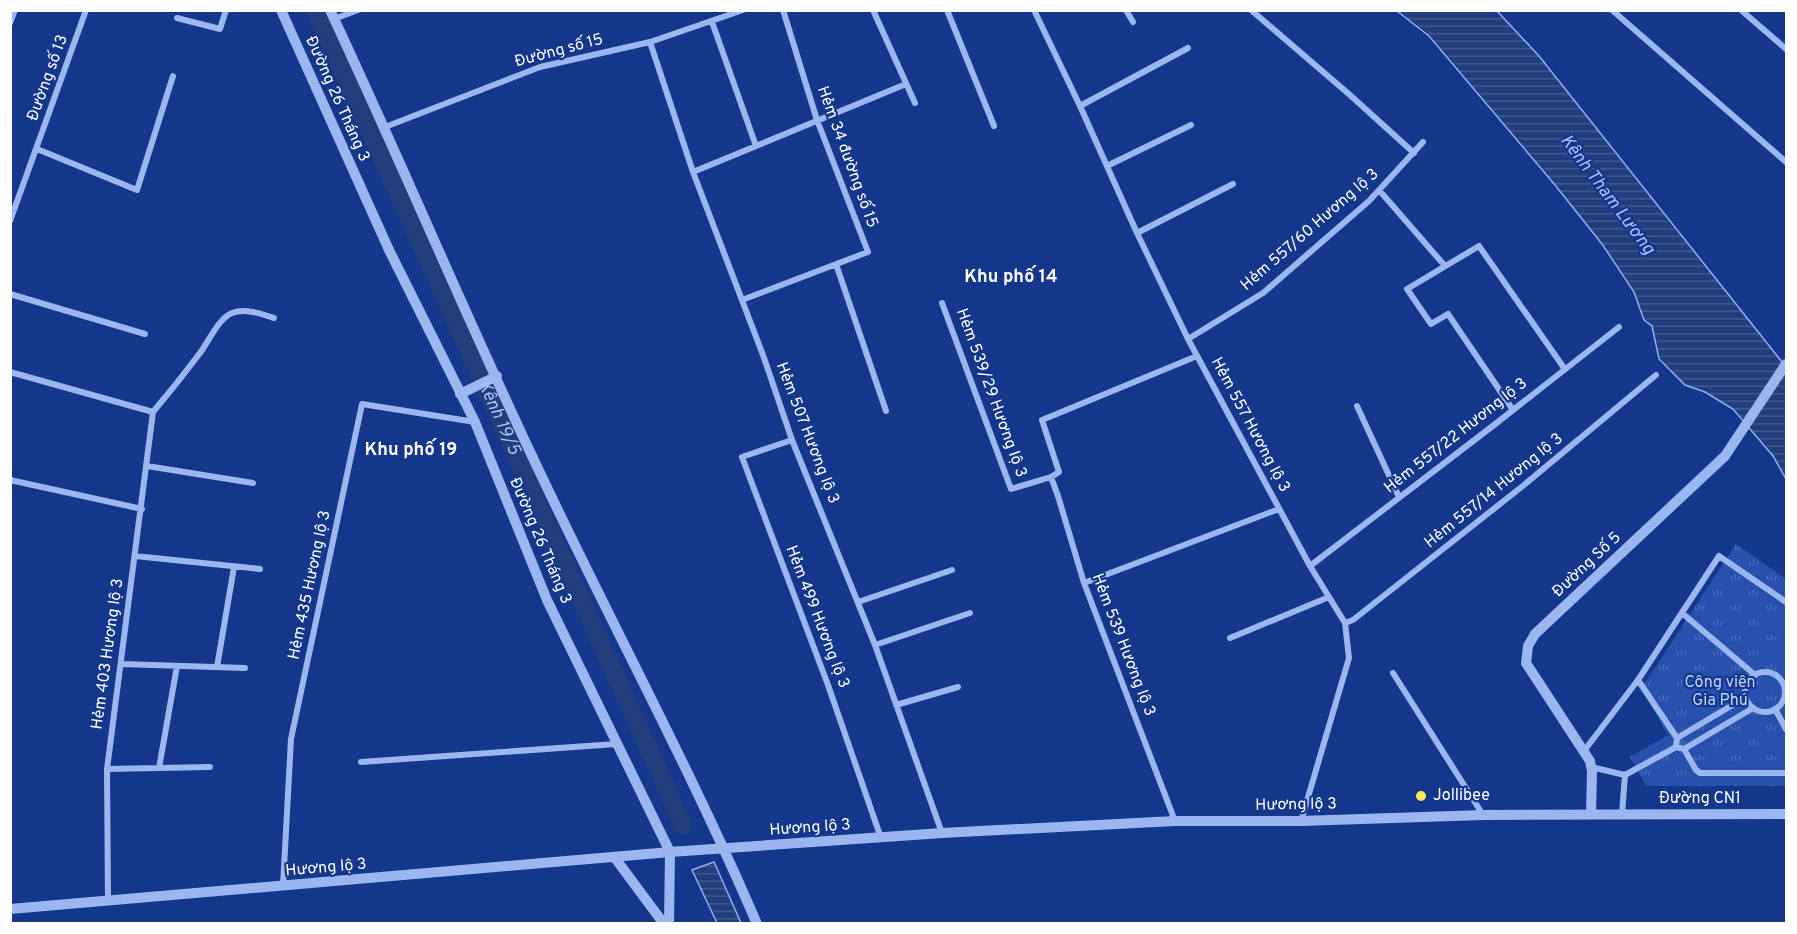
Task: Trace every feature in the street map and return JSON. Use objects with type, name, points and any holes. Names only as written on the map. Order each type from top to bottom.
[{"type":"street","points":[[10,23],[15,10]]},
{"type":"street","name":"Đường số 13","points":[[10,221],[86,10]]},
{"type":"street","points":[[177,18],[220,29],[226,10]]},
{"type":"street","name":"Đường 26 Tháng 3","points":[[281,10],[388,250],[475,422],[547,600],[670,852]]},
{"type":"street","points":[[332,15],[358,10]]},
{"type":"street","name":"Đường số 15","points":[[385,127],[540,67],[650,42],[743,10]]},
{"type":"street","name":"Hẻm 34 đường số 15","points":[[742,300],[868,252],[817,120],[783,10]]},
{"type":"street","points":[[873,10],[915,103]]},
{"type":"street","points":[[947,10],[994,126]]},
{"type":"street","name":"Hẻm 557 Hương lộ 3","points":[[1034,10],[1188,339],[1310,566],[1345,622],[1349,658],[1301,821]]},
{"type":"street","points":[[1126,10],[1133,22]]},
{"type":"street","points":[[1251,10],[1413,153]]},
{"type":"street","points":[[1612,10],[1786,162]]},
{"type":"street","points":[[1741,10],[1786,49]]},
{"type":"street","name":"Đường 26 Tháng 3","points":[[332,15],[385,127],[494,377],[725,849],[757,924]]},
{"type":"street","points":[[712,22],[756,146]]},
{"type":"street","name":"Hẻm 507 Hương lộ 3","points":[[650,42],[693,172],[792,440],[875,645],[942,833]]},
{"type":"street","points":[[1080,106],[1188,48]]},
{"type":"street","points":[[37,149],[136,190],[173,76]]},
{"type":"street","points":[[693,172],[906,84]]},
{"type":"street","points":[[1107,166],[1191,125]]},
{"type":"street","name":"Hẻm 557/60 Hương lộ 3","points":[[1188,339],[1263,293],[1379,190],[1423,142]]},
{"type":"street","points":[[1137,233],[1233,184]]},
{"type":"street","points":[[1379,190],[1445,266]]},
{"type":"street","points":[[1513,410],[1448,314],[1431,324],[1407,289],[1479,246],[1564,368]]},
{"type":"street","points":[[836,264],[886,411]]},
{"type":"street","points":[[10,294],[145,334]]},
{"type":"street","name":"Hẻm 539/29 Hương lộ 3","points":[[942,303],[1011,489],[1050,477]]},
{"type":"street","points":[[10,372],[153,412],[223,320],[233,313],[245,312],[256,312],[274,318]]},
{"type":"street","name":"Hẻm 557/22 Hương lộ 3","points":[[1310,566],[1619,327]]},
{"type":"street","points":[[1050,477],[1059,472],[1042,420],[1197,356]]},
{"type":"street","name":"Đường Số 5","points":[[1591,814],[1591,767],[1584,751],[1526,663],[1530,642],[1535,634],[1725,456],[1786,364]]},
{"type":"street","name":"Hẻm 557/14 Hương lộ 3","points":[[1345,622],[1353,620],[1524,485],[1656,375]]},
{"type":"street","points":[[460,394],[494,377]]},
{"type":"street","name":"Hẻm 435 Hương lộ 3","points":[[283,886],[291,740],[362,404],[475,422]]},
{"type":"street","points":[[1357,406],[1399,497]]},
{"type":"street","name":"Hẻm 403 Hương lộ 3","points":[[108,901],[106,769],[153,412]]},
{"type":"street","name":"Hẻm 499 Hương lộ 3","points":[[792,440],[742,457],[828,685],[881,838]]},
{"type":"street","points":[[147,466],[253,483]]},
{"type":"street","name":"Hẻm 539 Hương lộ 3","points":[[1050,477],[1058,496],[1084,583],[1175,820]]},
{"type":"street","points":[[10,480],[142,509]]},
{"type":"street","points":[[1084,583],[1279,509]]},
{"type":"street","points":[[135,556],[260,569]]},
{"type":"street","points":[[1584,751],[1638,680],[1719,556],[1786,602]]},
{"type":"street","points":[[217,668],[234,567]]},
{"type":"street","points":[[858,602],[952,570]]},
{"type":"street","points":[[1230,638],[1329,597]]},
{"type":"street","points":[[875,645],[970,613]]},
{"type":"street","points":[[1682,613],[1755,675]]},
{"type":"street","points":[[121,664],[245,668]]},
{"type":"street","points":[[159,768],[177,666]]},
{"type":"street","points":[[1393,673],[1484,815]]},
{"type":"street","points":[[1767,673],[1775,675],[1781,681],[1784,696],[1775,709],[1762,712],[1753,708],[1746,697],[1747,684],[1755,675],[1767,673]]},
{"type":"street","points":[[1638,680],[1677,738],[1676,747]]},
{"type":"street","points":[[896,705],[958,687]]},
{"type":"street","points":[[1677,738],[1746,697]]},
{"type":"street","points":[[1591,767],[1625,775],[1676,747],[1684,749],[1753,708]]},
{"type":"street","points":[[1775,709],[1786,729]]},
{"type":"street","points":[[361,762],[616,744]]},
{"type":"street","points":[[1684,749],[1700,773],[1786,773]]},
{"type":"street","points":[[106,769],[210,767]]},
{"type":"street","points":[[1618,814],[1625,775]]},
{"type":"street","name":"Đường CN1","points":[[1618,814],[1786,813]]},
{"type":"street","name":"Hương lộ 3","points":[[10,909],[670,852],[942,833],[1175,820],[1301,821],[1484,815],[1618,814]]},
{"type":"street","points":[[669,924],[670,852]]},
{"type":"street","points":[[615,858],[664,924]]},
{"type":"green space","name":"Công viên Gia Phú","points":[[1736,544],[1786,579],[1786,786],[1646,786],[1630,757],[1668,735],[1643,691],[1643,686]]},
{"type":"water","name":"Kênh Tham Lương","points":[[1397,11],[1497,11],[1539,56],[1786,367],[1786,479],[1773,456],[1733,409],[1705,392],[1685,385],[1659,359],[1652,326],[1644,320],[1634,292],[1602,244],[1429,36]]},
{"type":"water","points":[[714,862],[741,923],[717,923],[692,870]]},
{"type":"waterway","name":"Kênh 19/5","points":[[315,10],[683,825]]},
{"type":"place","name":"Jollibee","points":[[1421,796]]},
{"type":"district","name":"Khu phố 14","points":[[1011,277]]},
{"type":"district","name":"Khu phố 19","points":[[411,450]]}]
